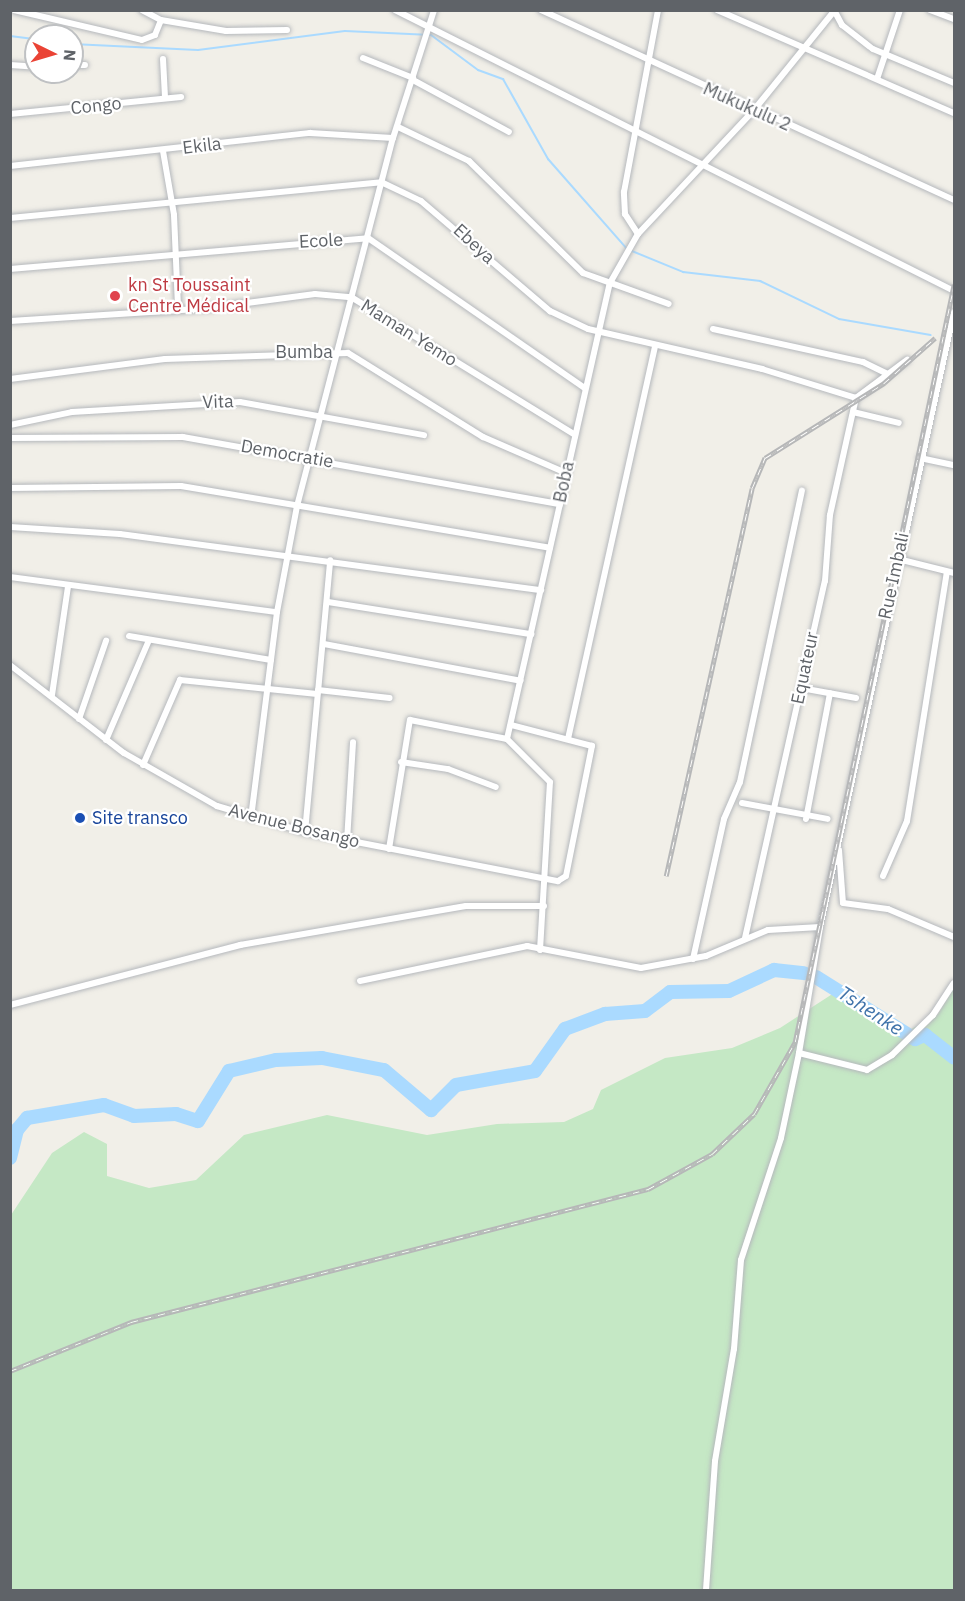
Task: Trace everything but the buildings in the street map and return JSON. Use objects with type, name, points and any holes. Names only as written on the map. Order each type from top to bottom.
[{"type":"street","points":[[14,10],[117,38],[151,39],[161,20]]},
{"type":"street","points":[[142,10],[161,20],[226,31],[287,30]]},
{"type":"street","points":[[396,10],[954,291]]},
{"type":"street","points":[[251,818],[277,612],[297,506],[393,138],[427,39],[434,10]]},
{"type":"street","name":"Mukukulu 2","points":[[541,10],[649,62],[954,200]]},
{"type":"street","points":[[638,234],[624,204],[658,10]]},
{"type":"street","points":[[717,10],[805,46],[954,113]]},
{"type":"street","points":[[877,79],[888,54],[900,10]]},
{"type":"street","points":[[930,10],[954,19]]},
{"type":"street","points":[[835,11],[857,39],[954,84]]},
{"type":"street","name":"Boba","points":[[507,740],[610,283],[638,234],[754,110],[835,11]]},
{"type":"street","points":[[363,58],[413,79],[509,132]]},
{"type":"street","points":[[163,59],[165,98]]},
{"type":"street","name":"Congo","points":[[10,114],[181,97]]},
{"type":"street","points":[[398,127],[469,161],[583,273],[669,304]]},
{"type":"street","name":"Ekila","points":[[10,166],[329,132],[393,138]]},
{"type":"street","points":[[163,151],[175,254],[178,308]]},
{"type":"street","points":[[10,218],[381,182]]},
{"type":"street","name":"Ebeya","points":[[381,182],[450,222],[550,311],[598,332],[856,398]]},
{"type":"street","name":"Ecole","points":[[10,269],[368,238],[585,388]]},
{"type":"street","name":"Maman Yemo","points":[[10,321],[178,308],[315,294],[351,297],[575,435]]},
{"type":"street","name":"Rue Imbali","points":[[706,1590],[715,1461],[734,1349],[741,1260],[781,1138],[838,841],[920,458],[954,312]]},
{"type":"street","points":[[713,329],[864,362],[888,374]]},
{"type":"street","points":[[568,739],[655,345]]},
{"type":"street","name":"Bumba","points":[[10,379],[165,359],[339,352],[369,362],[483,437],[566,473]]},
{"type":"street","points":[[856,398],[907,360]]},
{"type":"street","name":"Equateur","points":[[745,938],[801,688],[856,398]]},
{"type":"street","name":"Vita","points":[[10,425],[72,412],[226,401],[322,414],[424,435]]},
{"type":"street","points":[[853,412],[899,423]]},
{"type":"street","name":"Democratie","points":[[10,438],[183,437],[310,457],[560,504]]},
{"type":"street","points":[[920,458],[954,465]]},
{"type":"street","points":[[10,488],[153,485],[297,506],[550,548]]},
{"type":"street","points":[[693,959],[724,819],[740,782],[802,491]]},
{"type":"street","points":[[10,527],[288,555],[540,590]]},
{"type":"street","points":[[305,832],[317,692],[328,602],[330,560]]},
{"type":"street","points":[[898,560],[954,573]]},
{"type":"street","points":[[883,876],[907,821],[947,572]]},
{"type":"street","points":[[10,577],[277,612]]},
{"type":"street","points":[[52,695],[68,586]]},
{"type":"street","points":[[328,602],[531,634]]},
{"type":"street","points":[[129,636],[271,660]]},
{"type":"street","points":[[106,740],[149,640]]},
{"type":"street","points":[[79,719],[106,641]]},
{"type":"street","points":[[324,644],[521,681]]},
{"type":"street","name":"Avenue Bosango","points":[[10,665],[52,695],[106,740],[143,765],[251,818],[305,832],[547,881]]},
{"type":"street","points":[[143,765],[180,680],[267,690],[390,698]]},
{"type":"street","points":[[801,688],[856,698]]},
{"type":"street","points":[[806,819],[831,693]]},
{"type":"street","points":[[389,849],[407,724],[414,719],[507,740],[550,782],[547,881],[540,950]]},
{"type":"street","points":[[511,725],[587,743],[593,753],[566,876],[547,881]]},
{"type":"street","points":[[348,841],[353,742]]},
{"type":"street","points":[[401,762],[448,769],[496,787]]},
{"type":"street","points":[[742,803],[774,808],[806,819],[828,819]]},
{"type":"street","points":[[838,841],[843,903],[888,909],[954,937]]},
{"type":"street","points":[[10,1005],[240,945],[466,906],[544,906]]},
{"type":"street","points":[[360,981],[527,946],[618,968],[693,959],[745,938],[784,927],[820,927]]},
{"type":"street","points":[[799,1053],[863,1071],[904,1043],[954,983]]},
{"type":"green space","points":[[954,988],[954,1590],[11,1590],[11,1215],[52,1153],[84,1132],[107,1144],[107,1176],[149,1188],[196,1180],[244,1135],[327,1115],[427,1135],[497,1124],[564,1122],[593,1109],[601,1090],[665,1058],[732,1048],[780,1028],[837,991],[906,1032],[938,1014]]},
{"type":"waterway","points":[[84,45],[198,50],[345,31],[431,35],[478,70],[503,79],[548,159],[627,249],[683,272],[760,281],[839,319],[931,335]]},
{"type":"waterway","points":[[10,36],[24,38]]},
{"type":"waterway","name":"Tshenke","points":[[10,1158],[17,1130],[27,1118],[104,1105],[134,1116],[176,1114],[198,1121],[229,1071],[276,1060],[322,1058],[384,1070],[431,1110],[456,1085],[535,1071],[565,1029],[605,1014],[645,1011],[670,992],[729,991],[774,970],[804,973]]},
{"type":"waterway","name":"Tshenke","points":[[816,977],[915,1039],[925,1035],[954,1058]]},
{"type":"railway","points":[[10,1371],[131,1322],[648,1189],[712,1154],[754,1114],[795,1042],[954,284]]},
{"type":"railway","points":[[666,876],[752,488],[765,458],[884,383],[935,338]]},
{"type":"place","name":"kn St Toussaint Centre Médical","points":[[115,296]]},
{"type":"place","name":"Site transco","points":[[80,818]]}]
